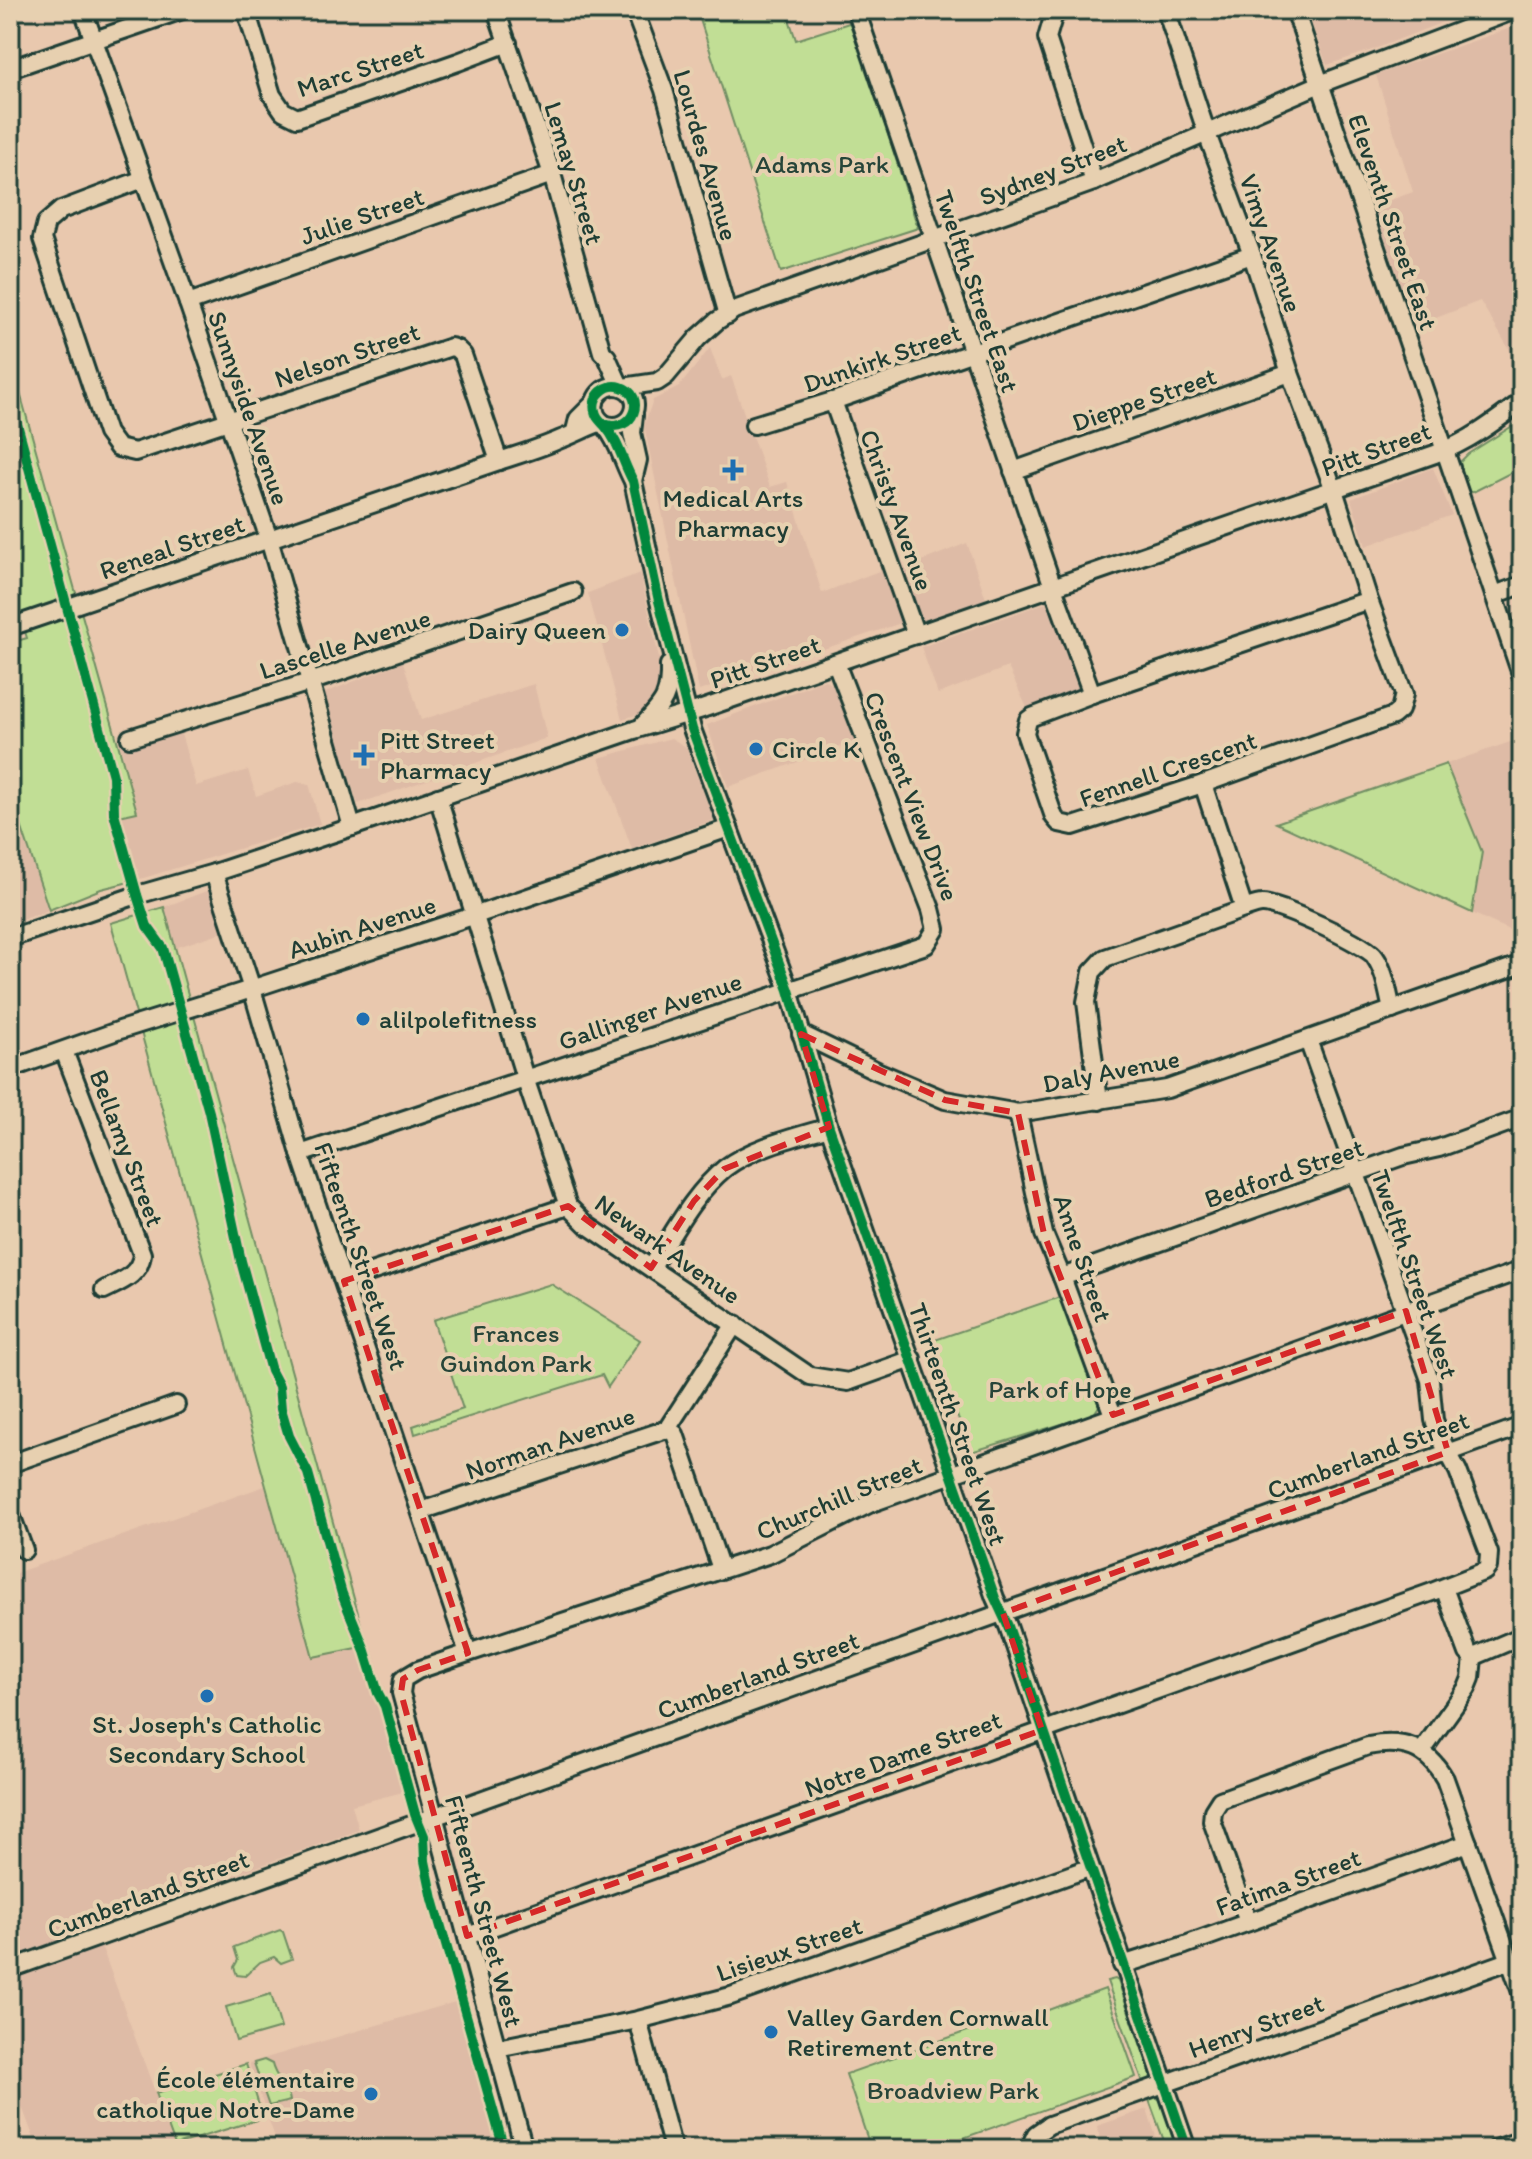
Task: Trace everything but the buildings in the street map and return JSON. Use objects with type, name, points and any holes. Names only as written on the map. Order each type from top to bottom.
[{"type":"street","name":"Sunnyside Avenue","points":[[83,10],[269,539],[352,827]]},
{"type":"street","points":[[10,69],[182,10]]},
{"type":"street","name":"Marc Street","points":[[246,10],[272,95],[283,111],[297,118],[508,43]]},
{"type":"street","name":"Lemay Street","points":[[496,10],[552,174],[602,352],[619,383]]},
{"type":"street","name":"Lourdes Avenue","points":[[634,10],[664,90],[728,315]]},
{"type":"street","name":"Twelfth Street East","points":[[856,10],[1053,587]]},
{"type":"street","points":[[1065,10],[1054,14],[1047,38],[1094,182]]},
{"type":"street","name":"Vimy Avenue","points":[[1166,10],[1290,373],[1334,490]]},
{"type":"street","name":"Eleventh Street East","points":[[1295,10],[1522,677]]},
{"type":"street","name":"Sydney Street","points":[[619,383],[657,382],[717,321],[755,302],[1094,182],[1320,84],[1515,10]]},
{"type":"street","name":"Julie Street","points":[[188,303],[552,174]]},
{"type":"street","points":[[143,179],[61,210],[46,223],[42,239],[107,433],[118,448],[135,452],[229,420]]},
{"type":"street","name":"Dunkirk Street","points":[[754,425],[833,401],[1252,255]]},
{"type":"street","name":"Nelson Street","points":[[229,420],[451,347],[463,355],[499,461]]},
{"type":"street","name":"Lemay Street","points":[[597,398],[602,352]]},
{"type":"street","name":"Dieppe Street","points":[[1013,471],[1290,373]]},
{"type":"street","points":[[575,431],[578,419],[597,398],[619,383],[634,398],[632,433],[638,460],[633,481]]},
{"type":"street","points":[[597,398],[596,414],[616,443],[633,481],[668,635],[669,686],[658,709],[642,727]]},
{"type":"street","name":"Christy Avenue","points":[[833,401],[916,635]]},
{"type":"street","name":"Pitt Street","points":[[10,938],[137,895],[214,873],[836,663],[1447,450],[1498,420],[1522,401]]},
{"type":"street","points":[[603,423],[612,427],[621,426],[634,415]]},
{"type":"street","name":"Reneal Street","points":[[10,627],[603,423]]},
{"type":"street","name":"Fennell Crescent","points":[[1334,490],[1369,600],[1404,694],[1400,710],[1393,716],[1203,784],[1073,826],[1059,823],[1054,817],[1025,733],[1028,720],[1032,717],[1369,600]]},
{"type":"street","points":[[1494,595],[1522,585]]},
{"type":"street","points":[[1053,587],[1092,694]]},
{"type":"street","name":"Lascelle Avenue","points":[[130,738],[310,682],[573,592]]},
{"type":"street","name":"Thirteenth Street West","points":[[668,635],[688,713],[789,990],[829,1127],[1187,2149]]},
{"type":"street","name":"Crescent View Drive","points":[[789,990],[926,945],[936,929],[836,663]]},
{"type":"street","points":[[1203,784],[1244,909]]},
{"type":"street","points":[[438,797],[568,1206]]},
{"type":"street","name":"Aubin Avenue","points":[[10,1069],[729,828]]},
{"type":"street","name":"Fifteenth Street West","points":[[214,873],[300,1154],[468,1653]]},
{"type":"street","points":[[1099,1101],[1086,1002],[1092,972],[1105,958],[1263,903],[1352,940],[1374,955],[1392,1010]]},
{"type":"street","name":"Daly Avenue","points":[[801,1034],[945,1100],[1018,1113],[1167,1089],[1522,964]]},
{"type":"street","name":"Gallinger Avenue","points":[[300,1154],[789,990]]},
{"type":"street","name":"Twelfth Street West","points":[[1308,1040],[1430,1380],[1434,1420],[1458,1471],[1489,1553],[1488,1567]]},
{"type":"street","name":"Bellamy Street","points":[[64,1051],[142,1254],[141,1265],[132,1275],[104,1290]]},
{"type":"street","name":"Anne Street","points":[[1018,1113],[1044,1234],[1113,1415]]},
{"type":"street","name":"Bedford Street","points":[[1062,1277],[1403,1156],[1439,1148],[1522,1118]]},
{"type":"street","points":[[651,1268],[694,1201],[724,1169],[744,1157],[829,1127]]},
{"type":"street","name":"Newark Avenue","points":[[344,1281],[568,1206],[587,1225],[810,1376],[848,1382],[912,1359]]},
{"type":"street","name":"Churchill Street","points":[[402,1685],[403,1679],[418,1670],[770,1554],[869,1504],[1522,1270]]},
{"type":"street","name":"Norman Avenue","points":[[421,1511],[667,1429],[735,1324]]},
{"type":"street","points":[[10,1464],[176,1405]]},
{"type":"street","name":"Cumberland Street","points":[[10,1969],[1522,1426]]},
{"type":"street","points":[[667,1429],[675,1434],[721,1569]]},
{"type":"street","points":[[10,1512],[24,1550]]},
{"type":"street","name":"Notre Dame Street","points":[[467,1936],[1444,1588],[1488,1567]]},
{"type":"street","points":[[1444,1588],[1468,1653],[1473,1657]]},
{"type":"street","points":[[1473,1657],[1522,1636]]},
{"type":"street","points":[[1422,1751],[1467,1688],[1473,1657]]},
{"type":"street","name":"Fifteenth Street West","points":[[402,1685],[401,1693],[433,1817],[524,2149]]},
{"type":"street","points":[[1248,1922],[1212,1821],[1213,1811],[1220,1800],[1368,1746],[1392,1743],[1422,1751],[1445,1779],[1522,1995]]},
{"type":"street","name":"Fatima Street","points":[[1122,1965],[1468,1843]]},
{"type":"street","name":"Lisieux Street","points":[[497,2048],[638,2020],[731,1996],[1089,1868]]},
{"type":"street","name":"Henry Street","points":[[1029,2149],[1036,2134],[1046,2126],[1509,1961]]},
{"type":"street","points":[[638,2020],[673,2149]]},
{"type":"street","points":[[1496,2149],[1522,2140]]},
{"type":"highlighted area","points":[[801,1034],[945,1100],[1018,1113],[1044,1234],[1113,1415],[1406,1311],[1448,1452],[1003,1613],[1042,1730],[467,1936],[401,1693],[403,1679],[418,1670],[468,1653],[344,1281],[568,1206],[651,1268],[694,1201],[724,1169],[829,1127]]},
{"type":"shaded area","points":[[1307,10],[1473,10],[1327,65]]},
{"type":"shaded area","points":[[1522,24],[1522,370],[1480,301],[1415,326],[1374,206],[1413,192],[1376,75]]},
{"type":"shaded area","points":[[710,348],[722,380],[731,376],[770,487],[787,482],[822,593],[884,569],[901,623],[699,691],[644,425],[653,400],[679,387]]},
{"type":"shaded area","points":[[1433,468],[1452,515],[1366,546],[1351,499]]},
{"type":"shaded area","points":[[967,543],[986,599],[921,621],[902,569]]},
{"type":"shaded area","points":[[640,573],[666,690],[656,709],[622,719],[588,593]]},
{"type":"shaded area","points":[[1048,602],[1080,690],[1029,712],[1008,667],[938,694],[921,647]]},
{"type":"shaded area","points":[[403,662],[421,720],[534,684],[547,738],[358,804],[322,694]]},
{"type":"shaded area","points":[[825,680],[836,687],[859,740],[728,787],[707,725]]},
{"type":"shaded area","points":[[177,720],[196,786],[248,770],[256,796],[297,782],[309,784],[320,824],[137,880],[119,816],[137,811],[119,741]]},
{"type":"shaded area","points":[[671,738],[686,747],[714,820],[632,849],[599,758]]},
{"type":"shaded area","points":[[1522,738],[1522,936],[1472,913],[1482,852],[1446,764]]},
{"type":"shaded area","points":[[10,792],[49,910],[10,924]]},
{"type":"shaded area","points":[[209,890],[222,932],[175,948],[164,907]]},
{"type":"shaded area","name":"St. Joseph's Catholic Secondary School","points":[[265,1486],[313,1657],[367,1646],[411,1790],[352,1805],[359,1830],[94,1926],[176,2149],[38,2149],[10,2075],[10,1575]]},
{"type":"shaded area","name":"École élémentaire catholique Notre-Dame","points":[[455,2002],[497,2149],[279,2149],[249,2063]]},
{"type":"shaded area","points":[[1147,2109],[1160,2149],[1104,2149],[1097,2126]]},
{"type":"green space","name":"Adams Park","points":[[697,10],[786,10],[796,40],[852,22],[918,228],[781,272]]},
{"type":"green space","points":[[10,357],[137,812],[119,816],[137,880],[101,889],[49,910],[10,792],[10,643],[27,638],[10,582]]},
{"type":"green space","points":[[1522,420],[1522,467],[1467,493],[1460,462]]},
{"type":"green space","points":[[1446,764],[1482,852],[1472,913],[1276,823]]},
{"type":"green space","points":[[164,907],[367,1646],[313,1657],[111,923]]},
{"type":"green space","name":"Frances Guindon Park","points":[[551,1284],[640,1340],[608,1387],[602,1375],[415,1434],[413,1426],[463,1409],[433,1320]]},
{"type":"green space","name":"Park of Hope","points":[[1060,1297],[1099,1406],[1094,1414],[971,1452],[929,1342]]},
{"type":"green space","points":[[280,1930],[292,1959],[281,1963],[274,1957],[260,1962],[245,1976],[237,1975],[234,1967],[238,1960],[234,1947]]},
{"type":"green space","points":[[1115,1979],[1151,2074],[1144,2085],[1107,1981]]},
{"type":"green space","name":"Broadview Park","points":[[1105,1989],[1136,2077],[932,2149],[871,2149],[846,2074],[1010,2016],[1013,2023]]},
{"type":"green space","points":[[271,1994],[281,2028],[236,2041],[226,2007]]},
{"type":"green space","points":[[264,2060],[272,2064],[290,2101],[269,2106],[254,2063]]},
{"type":"green space","points":[[246,2064],[263,2118],[175,2145],[156,2093]]},
{"type":"green space","points":[[1148,2097],[1160,2100],[1177,2147],[1167,2149]]},
{"type":"cycle path","points":[[604,424],[623,424],[634,413],[634,398],[629,391],[616,386],[606,388],[595,400],[595,411],[614,439],[633,481],[659,601],[692,729],[789,990],[829,1127],[995,1598],[1008,1626],[1187,2149]]},
{"type":"cycle path","points":[[10,398],[113,776],[114,813],[147,926],[163,948],[209,1112],[241,1261],[271,1371],[279,1386],[281,1409],[289,1436],[308,1473],[342,1594],[385,1706],[424,1836],[425,1861],[433,1899],[504,2149]]},
{"type":"place","name":"Medical Arts Pharmacy","points":[[733,470]]},
{"type":"place","name":"Dairy Queen","points":[[622,630]]},
{"type":"place","name":"Circle K","points":[[756,749]]},
{"type":"place","name":"Pitt Street Pharmacy","points":[[364,755]]},
{"type":"place","name":"alilpolefitness","points":[[363,1019]]},
{"type":"place","name":"St. Joseph's Catholic Secondary School","points":[[207,1696]]},
{"type":"place","name":"Valley Garden Cornwall Retirement Centre","points":[[771,2032]]},
{"type":"place","name":"École élémentaire catholique Notre-Dame","points":[[371,2094]]}]
